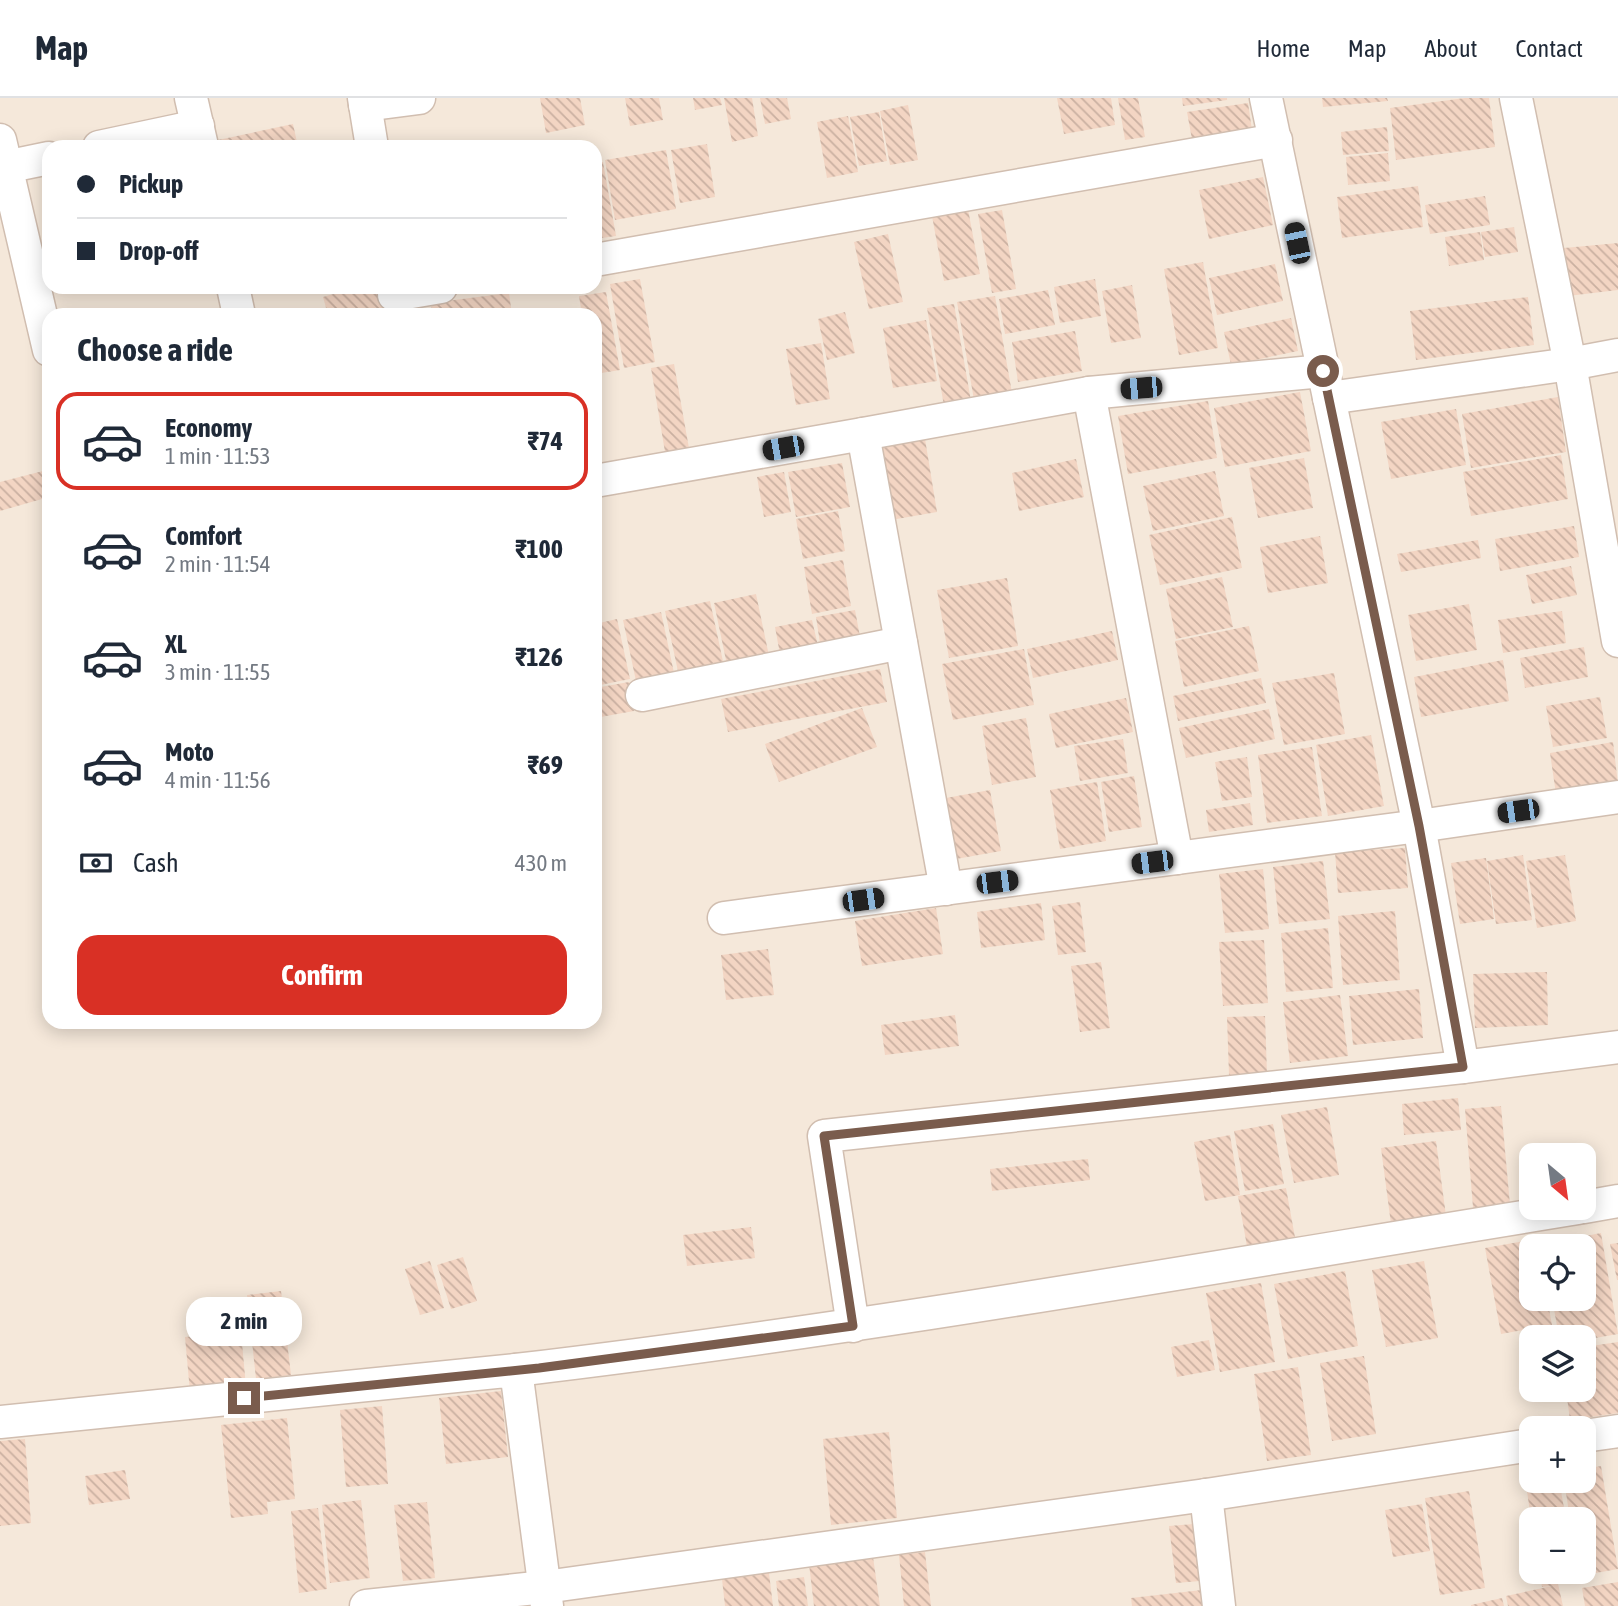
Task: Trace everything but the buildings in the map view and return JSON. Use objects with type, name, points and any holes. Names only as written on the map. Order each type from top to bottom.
[{"type":"street","points":[[371,140],[365,102],[419,98]]},
{"type":"street","points":[[1266,98],[1419,826],[1463,1067]]},
{"type":"street","points":[[1516,98],[1570,364],[1618,641]]},
{"type":"street","points":[[129,140],[197,124]]},
{"type":"street","points":[[602,259],[1276,140]]},
{"type":"street","points":[[42,158],[2,158],[42,321]]},
{"type":"street","points":[[396,299],[415,294]]},
{"type":"street","points":[[602,480],[1089,393],[1326,384],[1570,364],[1618,355]]},
{"type":"street","points":[[1089,393],[1177,858]]},
{"type":"street","points":[[863,435],[946,889]]},
{"type":"street","points":[[642,695],[901,643]]},
{"type":"street","points":[[724,918],[1618,797]]},
{"type":"street","points":[[853,1326],[824,1136],[1463,1067],[1618,1047]]},
{"type":"street","points":[[1596,1205],[1618,1201]]},
{"type":"street","points":[[0,1422],[516,1370],[662,1352],[853,1326],[1519,1218]]},
{"type":"street","points":[[516,1370],[546,1596]]},
{"type":"street","points":[[1596,1434],[1618,1431]]},
{"type":"street","points":[[366,1606],[546,1596],[1519,1447]]},
{"type":"street","points":[[1206,1495],[1219,1606]]},
{"type":"shaded area","points":[[0,98],[1618,98],[1618,1606],[0,1606]]},
{"type":"route","points":[[244,1398],[539,1368],[853,1326],[824,1136],[1463,1067],[1419,826],[1323,371]]}]
